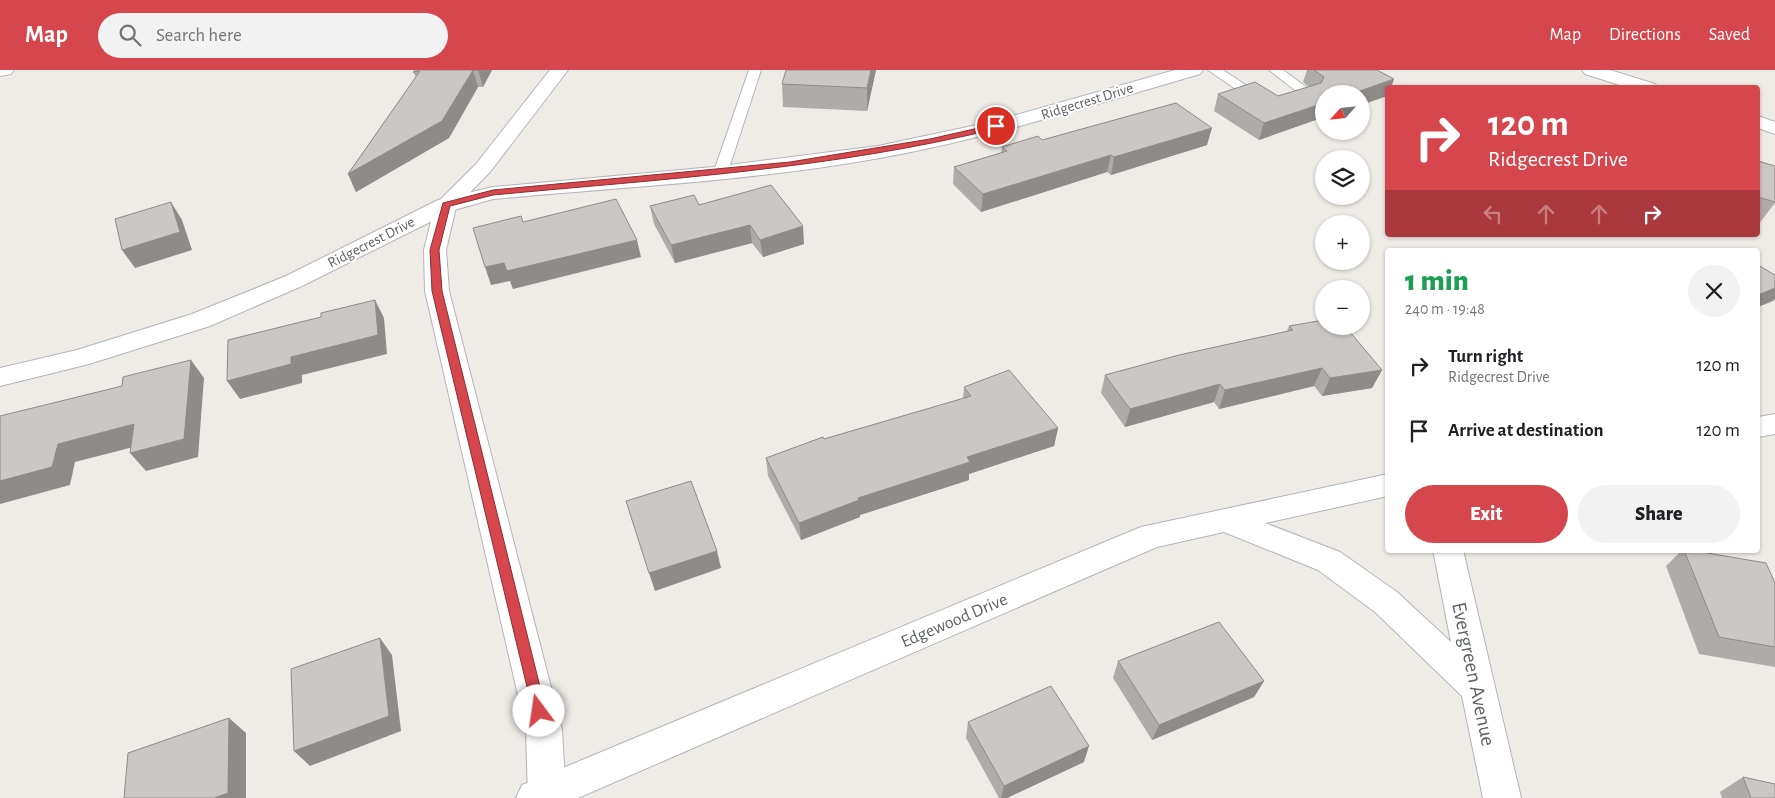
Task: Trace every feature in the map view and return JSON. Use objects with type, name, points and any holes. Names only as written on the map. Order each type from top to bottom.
[{"type":"street","points":[[0,71],[5,70]]},
{"type":"street","points":[[543,796],[544,730],[437,291],[435,250],[446,205],[483,168],[559,70]]},
{"type":"street","name":"Ridgecrest Drive","points":[[0,377],[80,358],[201,320],[294,281],[446,205],[493,192],[790,164],[930,142],[1030,118],[1194,70]]},
{"type":"street","points":[[1591,70],[1639,85]]},
{"type":"street","points":[[1760,123],[1775,128]]},
{"type":"street","points":[[1760,427],[1775,424]]},
{"type":"street","name":"Edgewood Drive","points":[[543,796],[1152,536],[1385,486]]},
{"type":"street","points":[[1225,520],[1329,561],[1386,602],[1476,687]]},
{"type":"street","name":"Evergreen Avenue","points":[[1449,553],[1476,687],[1502,798]]},
{"type":"lane","points":[[721,171],[755,70]]},
{"type":"lane","points":[[1214,70],[1272,107],[1310,95],[1275,70]]},
{"type":"building","points":[[415,70],[473,70],[442,121],[348,174],[420,71],[413,72]]},
{"type":"building","points":[[786,70],[871,70],[867,88],[782,84]]},
{"type":"building","points":[[1314,70],[1377,70],[1394,79],[1370,87],[1370,85],[1315,85],[1315,106],[1264,123],[1218,94],[1255,82],[1278,96],[1321,83],[1324,77]]},
{"type":"building","points":[[1176,103],[1212,128],[1114,157],[1111,155],[983,194],[954,167],[1007,151],[1002,147],[1038,136],[1042,140]]},
{"type":"building","points":[[1760,162],[1775,166],[1775,202],[1760,198]]},
{"type":"building","points":[[771,185],[803,226],[760,240],[750,225],[671,245],[650,206],[694,195],[699,205]]},
{"type":"building","points":[[616,199],[637,240],[507,271],[504,263],[485,267],[473,228],[521,216],[523,222]]},
{"type":"building","points":[[171,202],[180,232],[122,250],[115,219]]},
{"type":"building","points":[[1760,266],[1775,275],[1775,288],[1760,294]]},
{"type":"building","points":[[375,300],[378,335],[291,357],[291,364],[227,381],[228,340],[321,317],[321,313]]},
{"type":"building","points":[[1315,322],[1315,335],[1353,335],[1382,370],[1330,378],[1322,368],[1225,390],[1220,384],[1130,409],[1105,375],[1179,355],[1293,330],[1289,326]]},
{"type":"building","points":[[191,360],[184,439],[130,453],[134,424],[58,444],[52,467],[0,481],[0,416],[122,386],[123,377]]},
{"type":"building","points":[[1009,370],[1058,428],[967,457],[970,462],[858,498],[859,500],[799,523],[766,458],[823,437],[824,439],[971,396],[964,387]]},
{"type":"building","points":[[691,481],[717,551],[649,573],[626,501]]},
{"type":"building","points":[[1685,553],[1708,553],[1766,563],[1775,583],[1775,647],[1719,637]]},
{"type":"building","points":[[1219,622],[1264,681],[1159,725],[1118,661]]},
{"type":"building","points":[[380,638],[389,716],[294,751],[291,669]]},
{"type":"building","points":[[1051,686],[1089,746],[1004,786],[968,722]]},
{"type":"building","points":[[229,718],[228,793],[214,798],[124,798],[128,753]]},
{"type":"building","points":[[1743,777],[1775,784],[1775,798],[1751,798]]},
{"type":"route","points":[[539,711],[437,291],[435,250],[446,205],[493,192],[790,164],[930,142],[996,126]]}]
